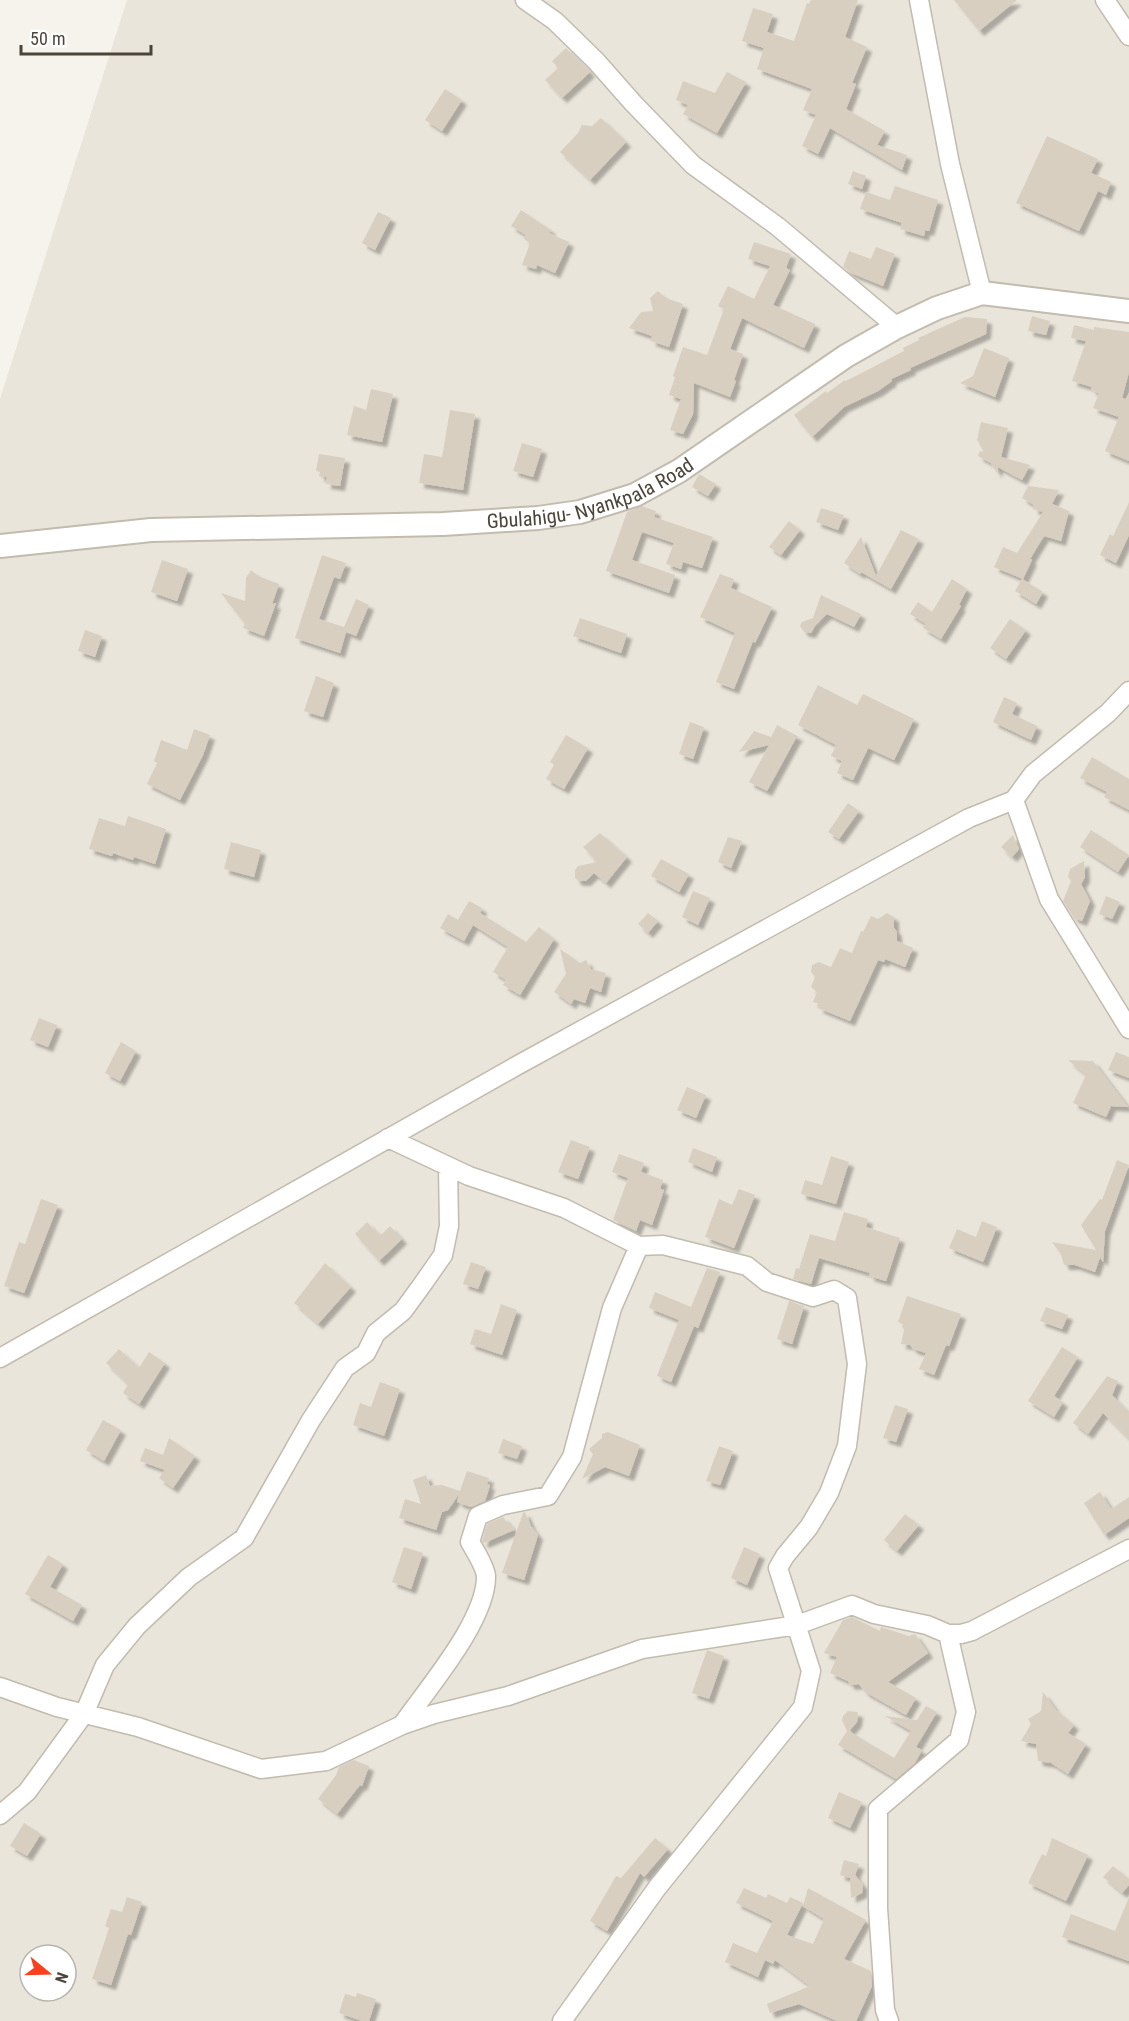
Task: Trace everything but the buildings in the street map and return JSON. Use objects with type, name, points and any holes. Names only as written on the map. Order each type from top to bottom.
[{"type":"street","points":[[525,0],[555,21],[596,61],[693,165],[777,226],[897,327]]},
{"type":"street","points":[[920,0],[950,164],[982,292]]},
{"type":"street","points":[[1105,0],[1129,36]]},
{"type":"street","name":"Gbulahigu- Nyankpala Road","points":[[0,546],[151,530],[443,524],[538,518],[580,512],[635,495],[679,471],[846,356],[897,327],[937,308],[982,292],[1129,311]]},
{"type":"street","points":[[0,1358],[518,1065],[969,818],[1014,800],[1033,774],[1108,713],[1129,691]]},
{"type":"street","points":[[1014,800],[1048,899],[1129,1029]]},
{"type":"street","points":[[388,1138],[469,1176],[564,1208],[639,1246],[673,1247],[747,1266],[767,1282],[813,1297],[834,1290],[847,1298],[857,1364],[847,1446],[830,1493],[809,1527],[778,1568],[811,1671],[803,1707],[657,1888],[562,2021]]},
{"type":"street","points":[[0,1815],[27,1792],[84,1714],[105,1665],[137,1626],[189,1577],[244,1538],[311,1420],[345,1368],[366,1353],[376,1333],[403,1311],[443,1255],[449,1226],[448,1167]]},
{"type":"street","points":[[402,1725],[459,1646],[479,1610],[486,1575],[470,1542],[478,1516],[504,1505],[548,1496],[572,1456],[612,1308],[639,1246]]},
{"type":"street","points":[[0,1687],[57,1707],[138,1726],[261,1770],[326,1761],[402,1725],[434,1714],[508,1696],[642,1649],[797,1625],[852,1605],[874,1614],[927,1624],[948,1634],[961,1634],[972,1631],[1129,1549]]},
{"type":"street","points":[[889,2021],[885,2010],[878,1908],[878,1809],[959,1740],[966,1712],[948,1634]]},
{"type":"shaded area","points":[[127,0],[1129,0],[1129,2021],[0,2021],[0,399]]}]
